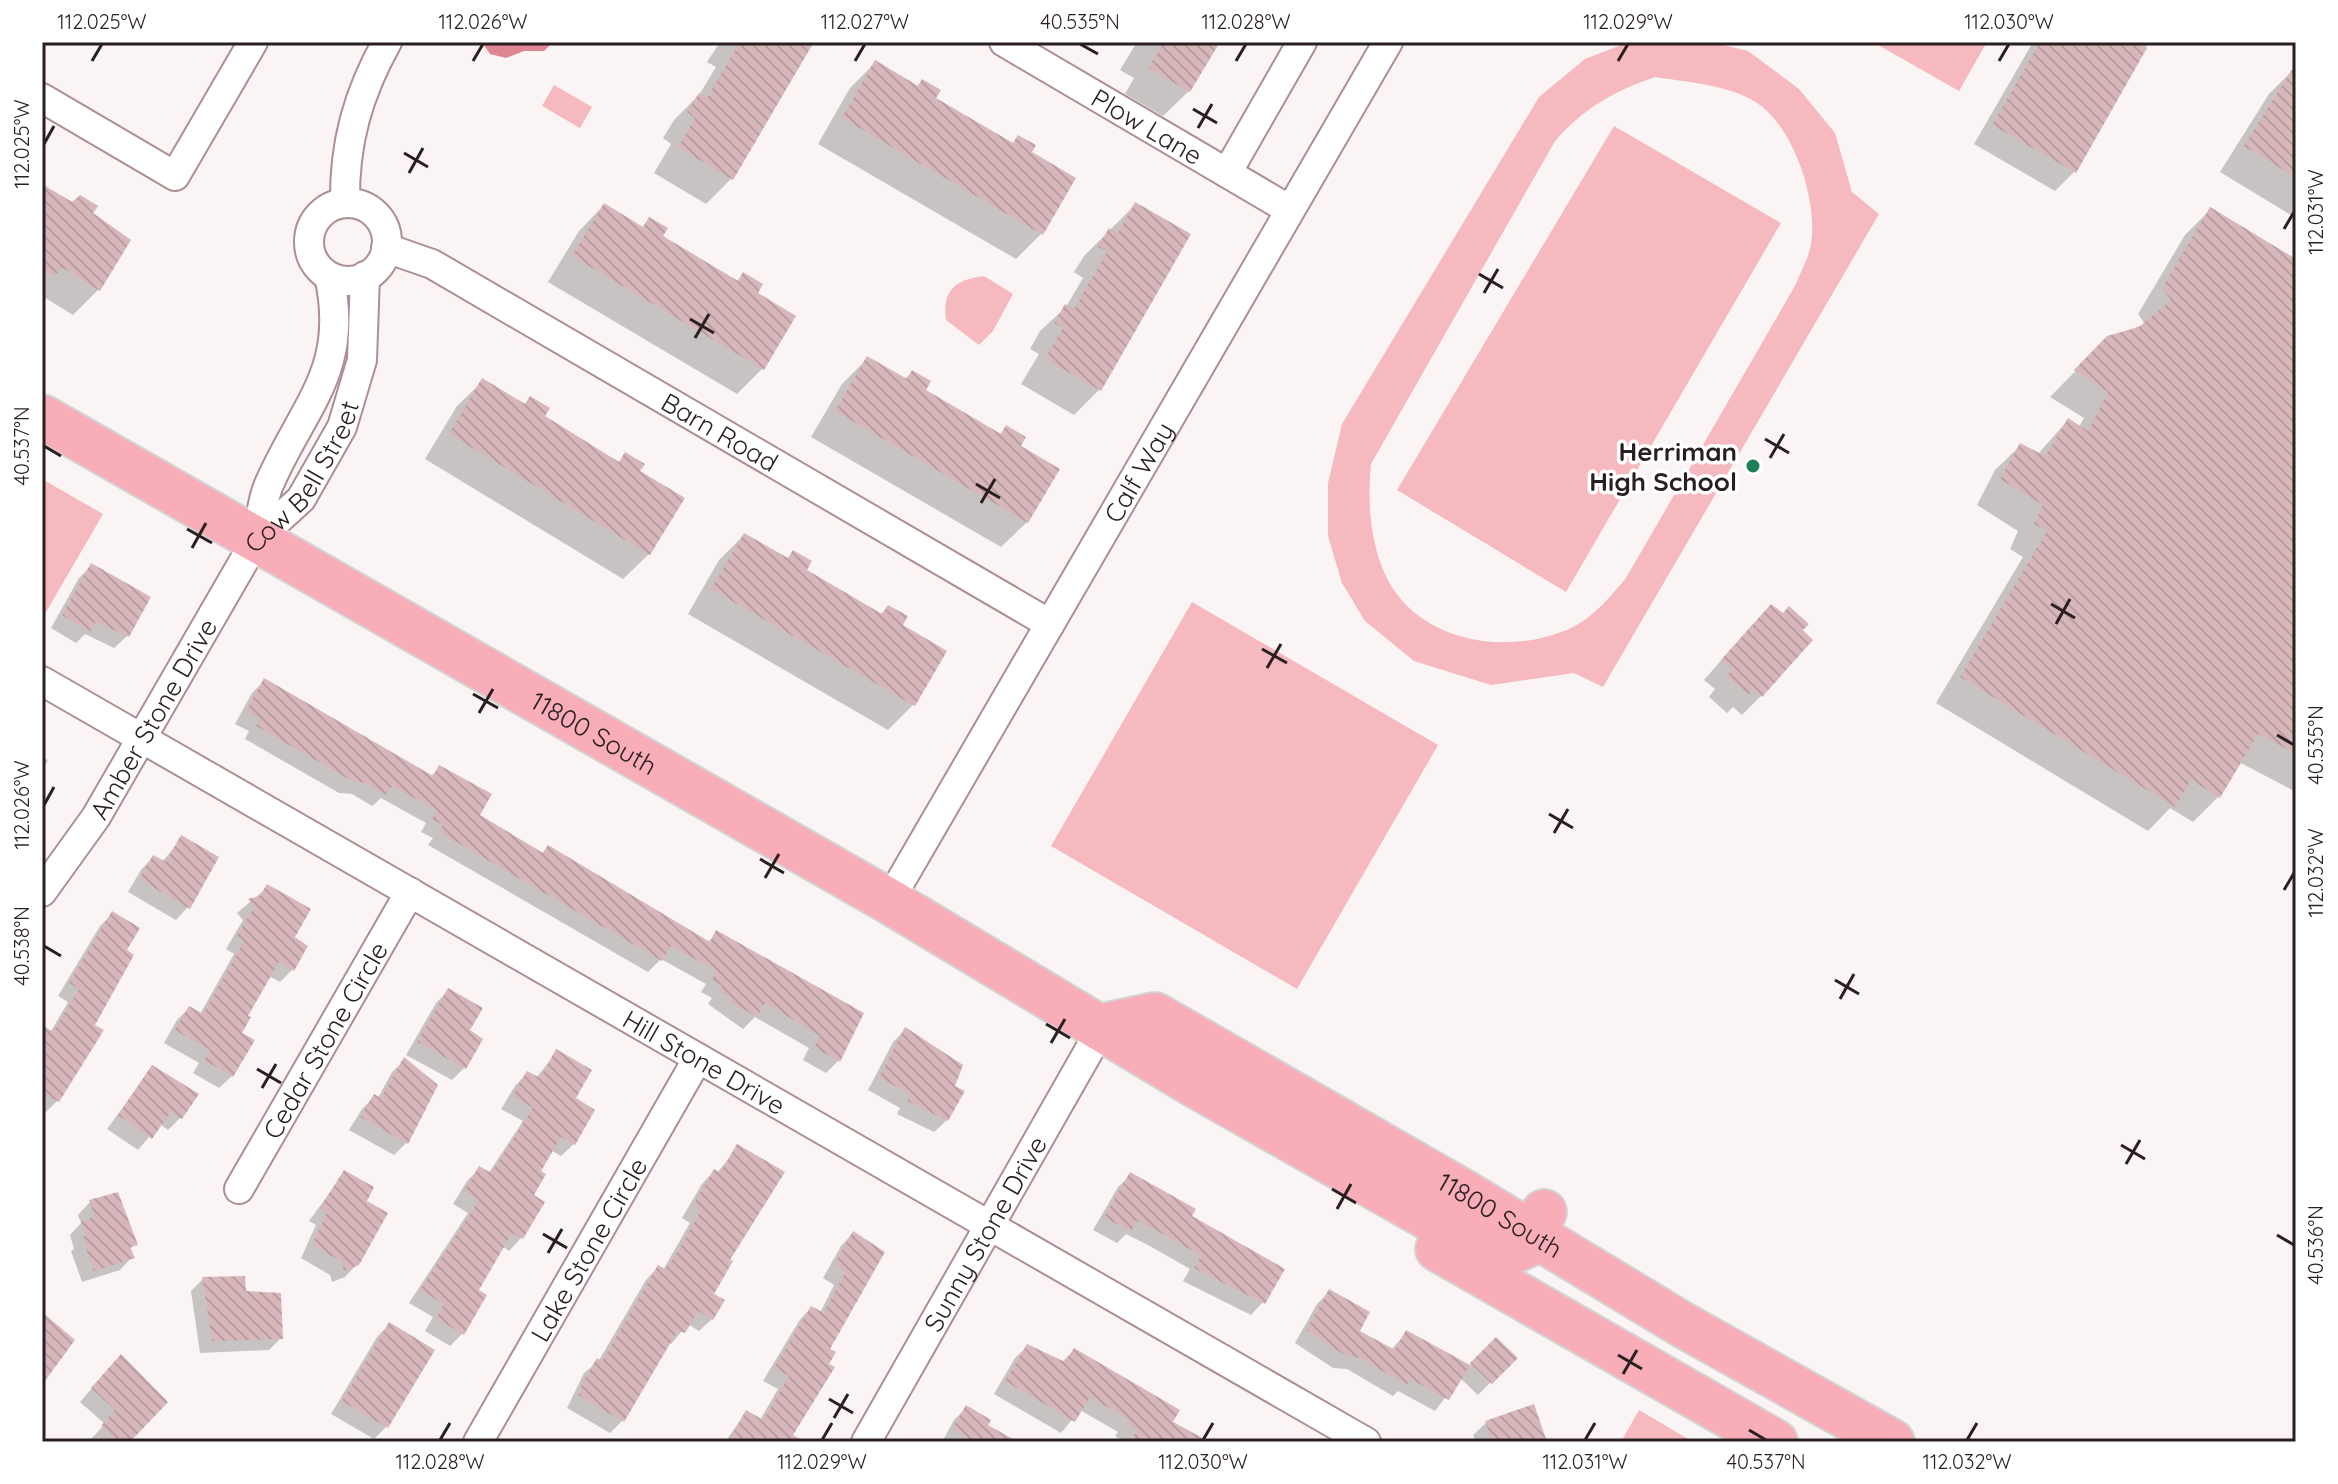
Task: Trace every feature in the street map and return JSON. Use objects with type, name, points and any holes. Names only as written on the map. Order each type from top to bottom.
[{"type":"main road","name":"11800 South","points":[[42,417],[1103,1026],[1140,1077],[1775,1442]]},
{"type":"main road","name":"11800 South","points":[[1103,1026],[1155,1015],[1483,1190],[1538,1223],[1683,1325],[1892,1442]]},
{"type":"main road","points":[[1103,1026],[1190,1082],[1475,1244],[1511,1252],[1525,1246],[1538,1223]]},
{"type":"main road","points":[[1683,1325],[1695,1354],[1719,1379],[1789,1422],[1800,1442]]},
{"type":"street","points":[[42,98],[175,176],[253,42]]},
{"type":"street","points":[[345,203],[346,150],[351,127],[364,88],[387,42]]},
{"type":"street","name":"Plow Lane","points":[[1004,42],[1290,210]]},
{"type":"street","points":[[1227,173],[1302,42]]},
{"type":"street","name":"Calf Way","points":[[889,901],[1388,42]]},
{"type":"street","points":[[345,203],[368,208],[376,216],[383,225],[386,248],[382,260],[365,276],[354,280],[329,276],[312,258],[309,233],[322,212],[345,203]]},
{"type":"street","name":"Barn Road","points":[[386,248],[432,264],[1050,624]]},
{"type":"street","name":"Cow Bell Street","points":[[256,540],[270,481],[306,418],[331,356],[335,313],[329,276]]},
{"type":"street","name":"Cow Bell Street","points":[[256,540],[301,499],[342,427],[362,360],[365,276]]},
{"type":"street","name":"Amber Stone Drive","points":[[42,892],[82,839],[256,540]]},
{"type":"street","name":"Hill Stone Drive","points":[[42,681],[1366,1442]]},
{"type":"street","name":"Cedar Stone Circle","points":[[239,1189],[410,892]]},
{"type":"street","name":"Sunny Stone Drive","points":[[866,1442],[1103,1026]]},
{"type":"street","name":"Lake Stone Circle","points":[[478,1442],[698,1058]]},
{"type":"shaded area","points":[[482,42],[553,42],[544,51],[524,51],[506,58],[490,54]]},
{"type":"shaded area","points":[[1629,42],[1711,42],[1748,51],[1799,89],[1835,133],[1852,192],[1879,214],[1603,687],[1574,673],[1491,685],[1414,661],[1365,621],[1342,583],[1328,536],[1328,483],[1342,424],[1539,97],[1585,59]],"holes":[[[1655,77],[1734,92],[1757,103],[1771,115],[1783,130],[1802,169],[1811,212],[1810,249],[1796,284],[1626,578],[1601,606],[1571,628],[1545,637],[1518,642],[1490,642],[1463,637],[1437,627],[1414,612],[1395,592],[1382,567],[1374,541],[1370,516],[1371,464],[1555,141],[1589,110],[1626,88]]]},
{"type":"shaded area","points":[[1873,42],[1987,42],[1959,91]]},
{"type":"shaded area","points":[[554,85],[592,107],[580,128],[542,106]]},
{"type":"shaded area","points":[[1614,126],[1781,223],[1566,592],[1397,490]]},
{"type":"shaded area","points":[[984,276],[1013,294],[993,331],[979,345],[946,320],[945,310],[953,288],[965,280]]},
{"type":"shaded area","points":[[42,479],[103,514],[42,619]]},
{"type":"shaded area","points":[[1192,602],[1438,745],[1297,989],[1051,846]]},
{"type":"shaded area","points":[[1639,1410],[1693,1442],[1621,1442]]},
{"type":"building","points":[[740,42],[814,42],[733,180],[678,147],[695,118],[687,112],[699,93],[707,98]]},
{"type":"building","points":[[1164,42],[1220,42],[1190,92],[1148,68]]},
{"type":"building","points":[[2040,42],[2135,42],[2147,48],[2076,173],[1992,125]]},
{"type":"building","points":[[875,60],[918,86],[922,79],[941,90],[936,98],[1013,143],[1018,135],[1036,145],[1032,152],[1076,178],[1043,235],[842,118]]},
{"type":"building","points":[[2296,63],[2296,178],[2244,146]]},
{"type":"building","points":[[42,184],[72,202],[80,195],[98,206],[93,213],[131,240],[100,291],[63,268],[54,276],[42,269]]},
{"type":"building","points":[[1135,202],[1191,234],[1101,391],[1045,359],[1063,328],[1054,323],[1065,304],[1074,309],[1107,252],[1098,247],[1109,228],[1118,233]]},
{"type":"building","points":[[604,203],[643,227],[649,217],[668,228],[663,236],[738,281],[743,272],[763,284],[758,293],[796,316],[764,370],[572,256]]},
{"type":"building","points":[[2210,207],[2296,259],[2296,754],[2258,734],[2220,798],[2191,780],[2175,807],[1960,677],[2047,531],[2034,524],[2043,505],[2000,479],[2020,443],[2045,456],[2068,418],[2088,431],[2108,392],[2074,370],[2107,336],[2139,327],[2171,300],[2162,288]]},
{"type":"building","points":[[867,356],[907,379],[912,370],[931,381],[926,390],[1001,434],[1006,425],[1026,437],[1021,446],[1060,469],[1028,523],[835,411]]},
{"type":"building","points":[[482,378],[525,404],[530,396],[550,408],[545,416],[619,462],[625,452],[645,464],[640,471],[685,498],[650,555],[449,434]]},
{"type":"building","points":[[744,533],[788,558],[793,550],[812,561],[807,570],[882,614],[888,605],[908,616],[903,625],[947,651],[915,706],[711,589]]},
{"type":"building","points":[[91,563],[151,597],[129,637],[96,622],[90,632],[62,615]]},
{"type":"building","points":[[1771,604],[1783,613],[1789,606],[1809,624],[1803,630],[1813,640],[1762,697],[1753,689],[1748,695],[1726,676],[1733,669],[1721,660]]},
{"type":"building","points":[[264,678],[433,776],[439,765],[492,794],[480,815],[543,853],[548,845],[710,942],[716,930],[864,1013],[840,1062],[814,1047],[820,1036],[765,1003],[757,1017],[730,1002],[732,999],[719,992],[722,986],[712,979],[717,971],[671,946],[662,961],[439,832],[443,825],[432,819],[437,810],[392,786],[386,795],[365,783],[352,781],[256,726],[260,719],[246,711]]},
{"type":"building","points":[[181,835],[219,857],[190,909],[139,879],[153,855],[166,862]]},
{"type":"building","points":[[267,884],[311,909],[295,937],[308,946],[294,971],[279,962],[248,1016],[251,1017],[242,1033],[255,1040],[233,1077],[204,1060],[210,1050],[175,1030],[189,1006],[203,1014],[244,941],[236,937],[254,907],[248,899],[260,896]]},
{"type":"building","points":[[112,911],[140,928],[127,950],[134,955],[95,1025],[104,1030],[59,1102],[42,1092],[42,1025],[53,1032],[79,989],[69,983]]},
{"type":"building","points":[[448,988],[483,1008],[470,1030],[483,1039],[466,1069],[417,1042]]},
{"type":"building","points":[[905,1027],[963,1065],[955,1086],[965,1091],[948,1121],[907,1101],[911,1095],[879,1077]]},
{"type":"building","points":[[556,1049],[592,1070],[576,1098],[595,1110],[575,1145],[561,1137],[541,1171],[546,1174],[534,1195],[545,1202],[523,1239],[512,1233],[479,1290],[487,1295],[464,1335],[436,1318],[444,1304],[420,1290],[479,1200],[464,1191],[479,1166],[491,1173],[533,1108],[512,1096],[527,1071],[540,1078]]},
{"type":"building","points":[[404,1057],[438,1085],[408,1144],[360,1117],[374,1094],[381,1098]]},
{"type":"building","points":[[152,1065],[199,1094],[182,1119],[171,1111],[152,1139],[118,1115]]},
{"type":"building","points":[[737,1144],[785,1172],[730,1260],[733,1261],[714,1294],[725,1300],[713,1320],[698,1311],[685,1333],[678,1330],[624,1422],[578,1395],[583,1381],[597,1358],[602,1361],[658,1265],[665,1269],[673,1259],[701,1210],[693,1205],[714,1169],[720,1173]]},
{"type":"building","points":[[344,1170],[374,1187],[367,1201],[388,1213],[359,1265],[344,1271],[342,1262],[312,1245],[327,1212],[320,1208]]},
{"type":"building","points":[[1130,1172],[1196,1209],[1192,1216],[1285,1269],[1265,1304],[1194,1268],[1201,1256],[1161,1233],[1137,1221],[1131,1232],[1104,1217]]},
{"type":"building","points":[[118,1192],[138,1245],[130,1247],[135,1258],[94,1271],[82,1237],[86,1236],[81,1221],[95,1217],[89,1200]]},
{"type":"building","points":[[853,1231],[885,1252],[830,1349],[836,1352],[829,1364],[835,1367],[793,1435],[805,1442],[728,1442],[746,1410],[763,1420],[789,1376],[774,1368],[811,1306],[824,1313],[845,1272],[834,1265]]},
{"type":"building","points":[[245,1276],[246,1291],[281,1293],[283,1339],[212,1341],[202,1277]]},
{"type":"building","points":[[1329,1289],[1370,1312],[1360,1331],[1395,1350],[1406,1330],[1470,1365],[1449,1400],[1410,1379],[1407,1385],[1360,1358],[1346,1356],[1306,1330]]},
{"type":"building","points":[[42,1312],[75,1340],[42,1385]]},
{"type":"building","points":[[389,1322],[435,1350],[388,1428],[342,1401]]},
{"type":"building","points":[[1496,1337],[1518,1358],[1492,1384],[1470,1363]]},
{"type":"building","points":[[1027,1344],[1065,1362],[1074,1348],[1180,1410],[1173,1422],[1210,1442],[1130,1442],[1137,1430],[1126,1424],[1128,1419],[1090,1397],[1075,1422],[1005,1381]]},
{"type":"building","points":[[121,1354],[168,1402],[130,1442],[119,1442],[101,1426],[115,1410],[91,1388]]},
{"type":"building","points":[[1534,1404],[1547,1442],[1492,1442],[1485,1421]]},
{"type":"building","points":[[966,1405],[991,1420],[988,1425],[1018,1442],[974,1442],[952,1429]]},
{"type":"place","name":"Herriman High School","points":[[1753,466]]}]
